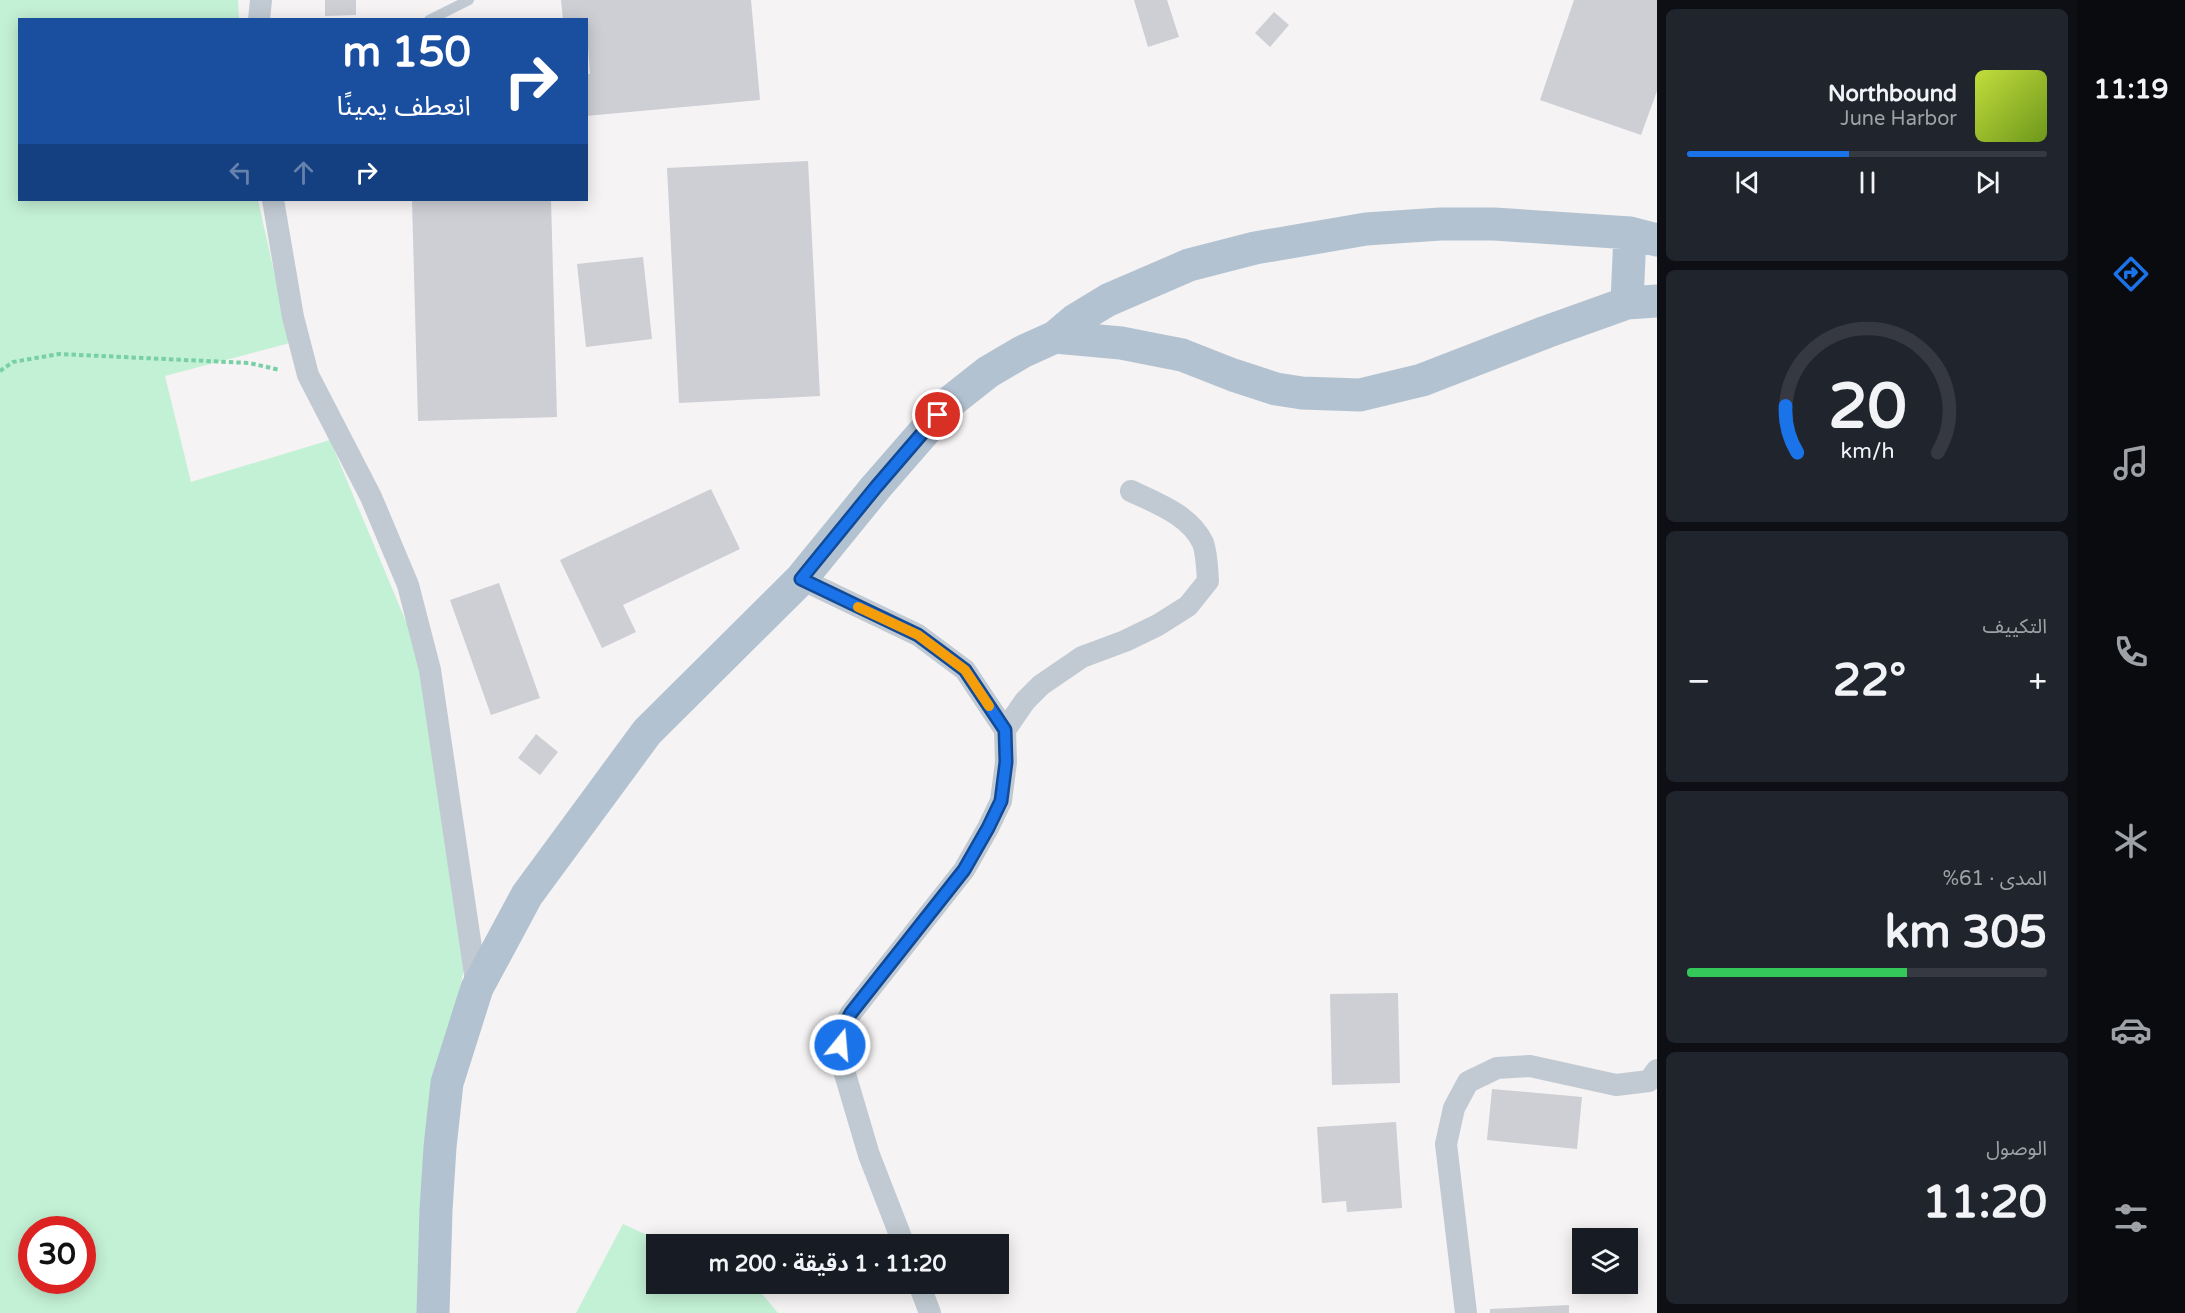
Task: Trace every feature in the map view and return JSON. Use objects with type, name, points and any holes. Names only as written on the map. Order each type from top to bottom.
[{"type":"main road","points":[[433,1313],[438,1168],[447,1083],[477,988],[527,895],[647,732],[801,579],[876,487],[950,402],[988,372],[1022,352],[1055,337],[1075,320],[1108,300],[1189,265],[1255,248],[1366,229],[1441,224],[1494,224],[1643,236],[1642,302],[1494,351],[1422,380],[1360,395],[1302,393],[1276,389],[1182,355],[1121,343],[1055,337]]},
{"type":"street","points":[[259,18],[261,0]]},
{"type":"street","points":[[273,201],[293,317],[308,375],[371,497],[408,585],[430,670],[477,988]]},
{"type":"street","points":[[1005,730],[1025,701],[1041,685],[1082,657],[1125,641],[1158,625],[1188,606],[1208,581],[1203,544],[1188,522],[1131,491]]},
{"type":"street","points":[[801,579],[918,635],[956,663],[965,670],[1005,730],[1006,762],[1001,801],[988,828],[964,870],[851,1013],[840,1033],[840,1057],[845,1078],[869,1155],[900,1234]]},
{"type":"street","points":[[1466,1313],[1446,1144],[1454,1108],[1468,1082],[1497,1068],[1530,1066],[1616,1085],[1649,1081],[1657,1070]]},
{"type":"street","points":[[923,1294],[930,1313]]},
{"type":"lane","points":[[433,18],[469,0]]},
{"type":"path","points":[[0,371],[13,362],[59,354],[249,363],[308,375]]},
{"type":"green space","points":[[0,0],[238,0],[239,18],[18,18],[18,201],[258,201],[290,343],[165,376],[191,482],[330,440],[425,667],[465,965],[440,1077],[434,1313],[0,1313]]},
{"type":"green space","points":[[623,1224],[646,1234],[646,1294],[762,1294],[778,1313],[576,1313]]},
{"type":"building","points":[[325,0],[356,0],[356,15],[325,16]]},
{"type":"building","points":[[561,0],[751,0],[760,100],[588,116],[588,74],[590,74],[588,18],[563,18]]},
{"type":"building","points":[[1134,0],[1167,0],[1179,37],[1148,47]]},
{"type":"building","points":[[1574,0],[1657,0],[1657,91],[1641,135],[1540,100]]},
{"type":"building","points":[[1274,12],[1289,25],[1270,47],[1255,33]]},
{"type":"building","points":[[808,161],[820,396],[679,403],[667,168]]},
{"type":"building","points":[[412,201],[551,201],[557,417],[418,421]]},
{"type":"building","points":[[643,257],[652,339],[586,347],[577,264]]},
{"type":"building","points":[[711,489],[740,549],[623,605],[636,632],[602,648],[560,560]]},
{"type":"building","points":[[499,583],[540,698],[491,715],[450,600]]},
{"type":"building","points":[[536,734],[558,752],[540,775],[518,758]]},
{"type":"building","points":[[1398,993],[1400,1083],[1332,1085],[1330,994]]},
{"type":"building","points":[[1492,1089],[1582,1097],[1577,1149],[1487,1140]]},
{"type":"building","points":[[1396,1122],[1402,1208],[1347,1212],[1346,1201],[1322,1203],[1317,1127]]},
{"type":"building","points":[[1569,1305],[1569,1313],[1490,1313],[1490,1309]]},
{"type":"slow traffic","points":[[858,607],[918,635],[965,670],[989,706]]},
{"type":"route","points":[[840,1045],[840,1033],[851,1013],[964,870],[1001,801],[1006,762],[1005,730],[965,670],[918,635],[801,579],[938,415]]}]
